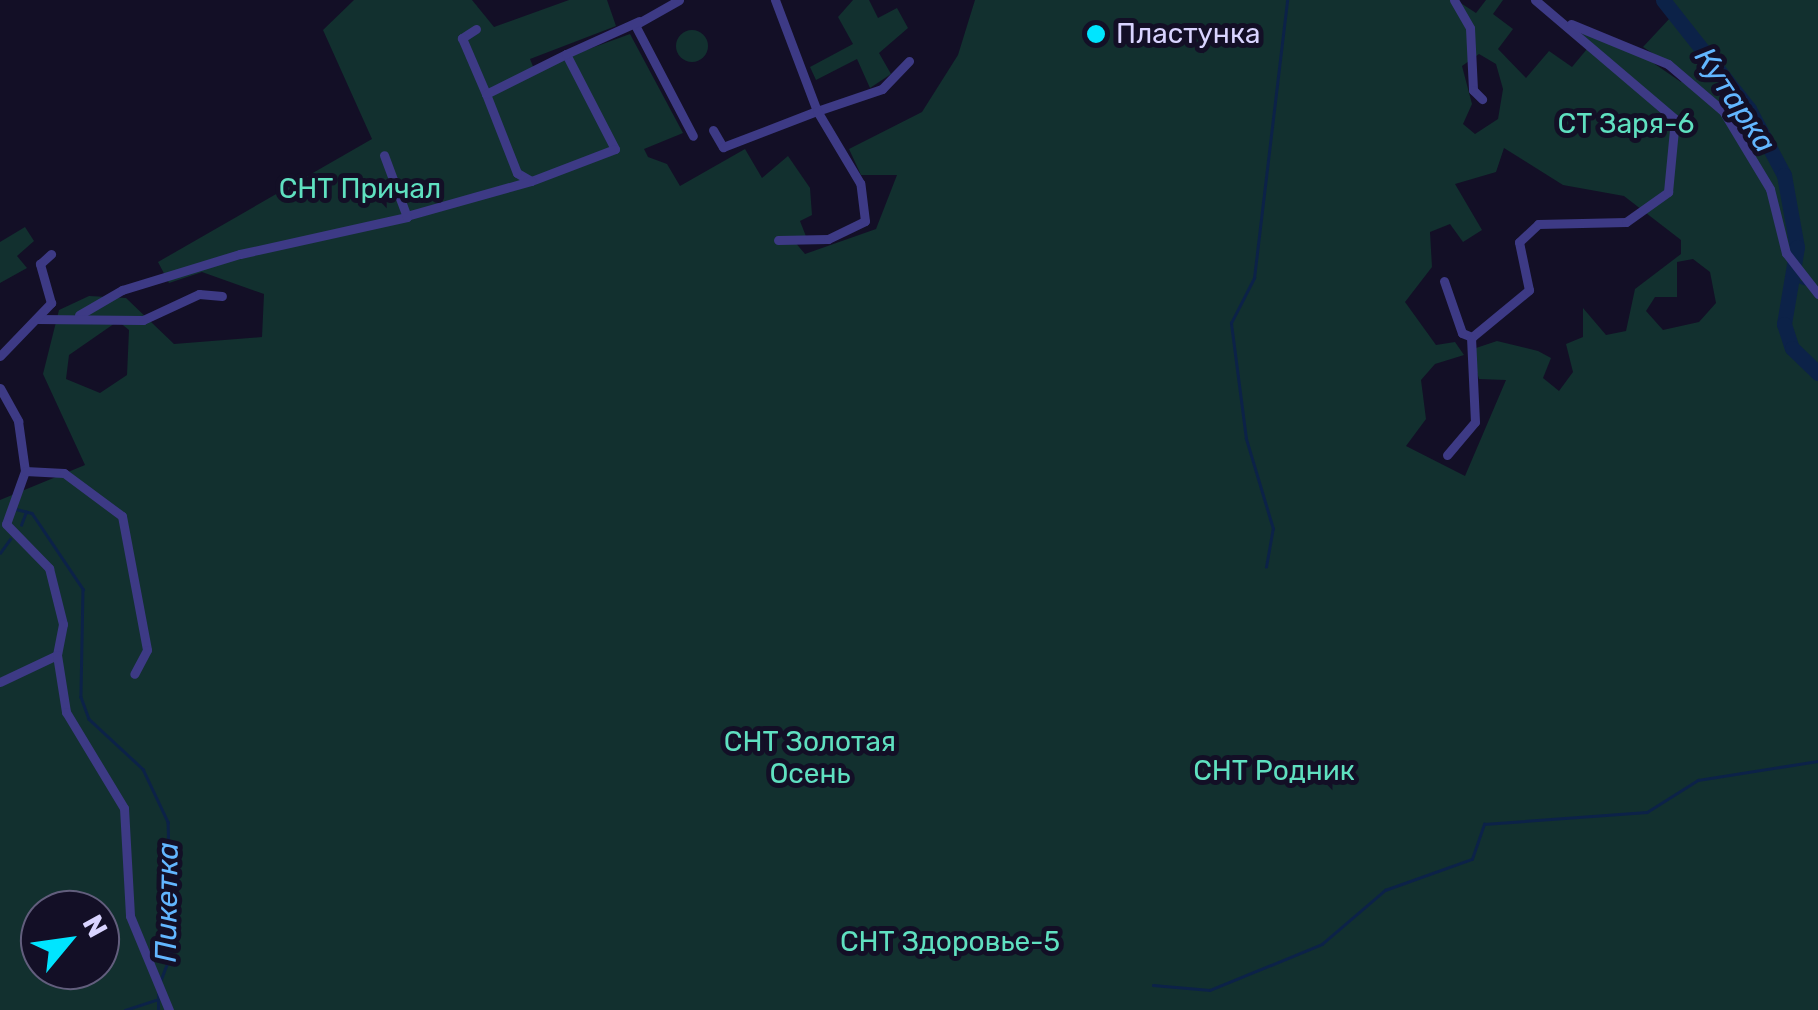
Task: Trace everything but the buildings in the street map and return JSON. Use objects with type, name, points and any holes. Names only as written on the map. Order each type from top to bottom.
[{"type":"street","points":[[486,94],[680,0]]},
{"type":"street","points":[[775,0],[818,111],[860,182],[865,221],[815,242],[778,240]]},
{"type":"street","points":[[1454,0],[1470,28],[1472,90],[1482,100]]},
{"type":"street","points":[[1446,455],[1476,422],[1465,346],[1529,290],[1519,242],[1538,224],[1626,222],[1668,192],[1675,119],[1568,24],[1535,0]]},
{"type":"street","points":[[639,21],[693,136]]},
{"type":"street","points":[[1568,24],[1668,64],[1723,111],[1758,162],[1796,266],[1818,294]]},
{"type":"street","points":[[476,28],[462,38],[517,174],[531,181]]},
{"type":"street","points":[[79,315],[122,290],[240,254],[531,181],[615,148],[566,54]]},
{"type":"street","points":[[713,130],[724,146],[882,89],[909,61]]},
{"type":"street","points":[[384,155],[410,214]]},
{"type":"street","points":[[0,356],[51,303],[40,264],[52,254]]},
{"type":"street","points":[[1444,281],[1462,334],[1472,337]]},
{"type":"street","points":[[37,318],[79,315],[143,320],[199,294],[222,296]]},
{"type":"street","points":[[0,388],[18,421],[25,471],[21,491],[3,526],[49,568],[63,624],[57,656],[66,712],[124,808],[130,916],[170,1010]]},
{"type":"street","points":[[25,471],[64,473],[122,516],[147,650],[134,674]]},
{"type":"street","points":[[0,682],[57,656]]},
{"type":"green space","points":[[354,0],[472,0],[494,27],[569,0],[607,0],[616,26],[530,59],[534,69],[630,34],[683,133],[644,149],[648,157],[667,164],[680,186],[745,149],[762,178],[788,156],[810,188],[812,215],[800,221],[807,239],[794,241],[805,254],[876,229],[897,175],[861,175],[849,149],[922,112],[958,55],[975,0],[1456,0],[1476,13],[1486,0],[1503,0],[1493,14],[1513,29],[1498,49],[1526,78],[1549,51],[1572,67],[1592,43],[1576,29],[1633,49],[1681,82],[1686,75],[1643,47],[1670,18],[1657,0],[1818,0],[1818,1010],[0,1010],[0,500],[85,465],[43,374],[59,310],[89,296],[126,298],[174,344],[262,337],[264,294],[202,272],[169,283],[158,262],[372,139],[323,30]],"holes":[[[1479,54],[1496,64],[1503,89],[1498,119],[1475,134],[1463,124],[1472,104],[1462,66]],[[1504,148],[1563,185],[1624,196],[1681,240],[1681,254],[1635,289],[1626,331],[1606,335],[1583,308],[1583,337],[1566,344],[1573,372],[1559,391],[1543,378],[1551,358],[1538,351],[1497,341],[1470,350],[1479,379],[1506,380],[1465,476],[1406,446],[1426,419],[1421,380],[1435,364],[1464,355],[1455,342],[1436,345],[1405,302],[1432,267],[1430,232],[1450,224],[1463,242],[1482,230],[1455,184],[1496,172]],[[1693,259],[1710,272],[1716,303],[1699,322],[1663,330],[1646,311],[1655,297],[1677,297],[1677,262]],[[118,321],[129,330],[127,375],[100,393],[66,379],[69,355]]]},
{"type":"green space","points":[[853,0],[869,0],[878,18],[897,8],[908,28],[879,53],[891,74],[870,88],[857,59],[816,80],[810,67],[853,44],[838,17]]},
{"type":"green space","points":[[692,30],[703,35],[708,46],[703,57],[692,62],[681,57],[676,46],[681,35]]},
{"type":"green space","points":[[25,227],[34,241],[17,256],[27,268],[0,283],[0,242]]},
{"type":"waterway","points":[[1266,567],[1273,529],[1246,439],[1231,323],[1254,278],[1287,0]]},
{"type":"waterway","name":"Кутарка","points":[[1663,0],[1749,109],[1784,175],[1797,247],[1784,324],[1792,348],[1818,373]]},
{"type":"waterway","points":[[1793,279],[1806,284]]},
{"type":"waterway","name":"Пикетка","points":[[16,509],[32,513],[83,589],[81,697],[89,719],[143,769],[168,822],[172,952],[161,981]]},
{"type":"waterway","points":[[21,525],[26,512]]},
{"type":"waterway","points":[[0,553],[10,539]]},
{"type":"waterway","points":[[1153,985],[1210,990],[1322,944],[1385,890],[1472,859],[1484,824],[1647,812],[1698,780],[1818,761]]},
{"type":"waterway","name":"Пикетка","points":[[158,994],[158,1010]]},
{"type":"waterway","points":[[125,1010],[155,1000]]},
{"type":"place","name":"Пластунка","points":[[1096,34]]},
{"type":"park label","name":"СТ Заря-6","points":[[1626,124]]},
{"type":"park label","name":"СНТ Причал","points":[[360,189]]},
{"type":"park label","name":"СНТ Золотая Осень","points":[[810,758]]},
{"type":"park label","name":"СНТ Родник","points":[[1274,771]]},
{"type":"park label","name":"СНТ Здоровье-5","points":[[950,942]]}]
